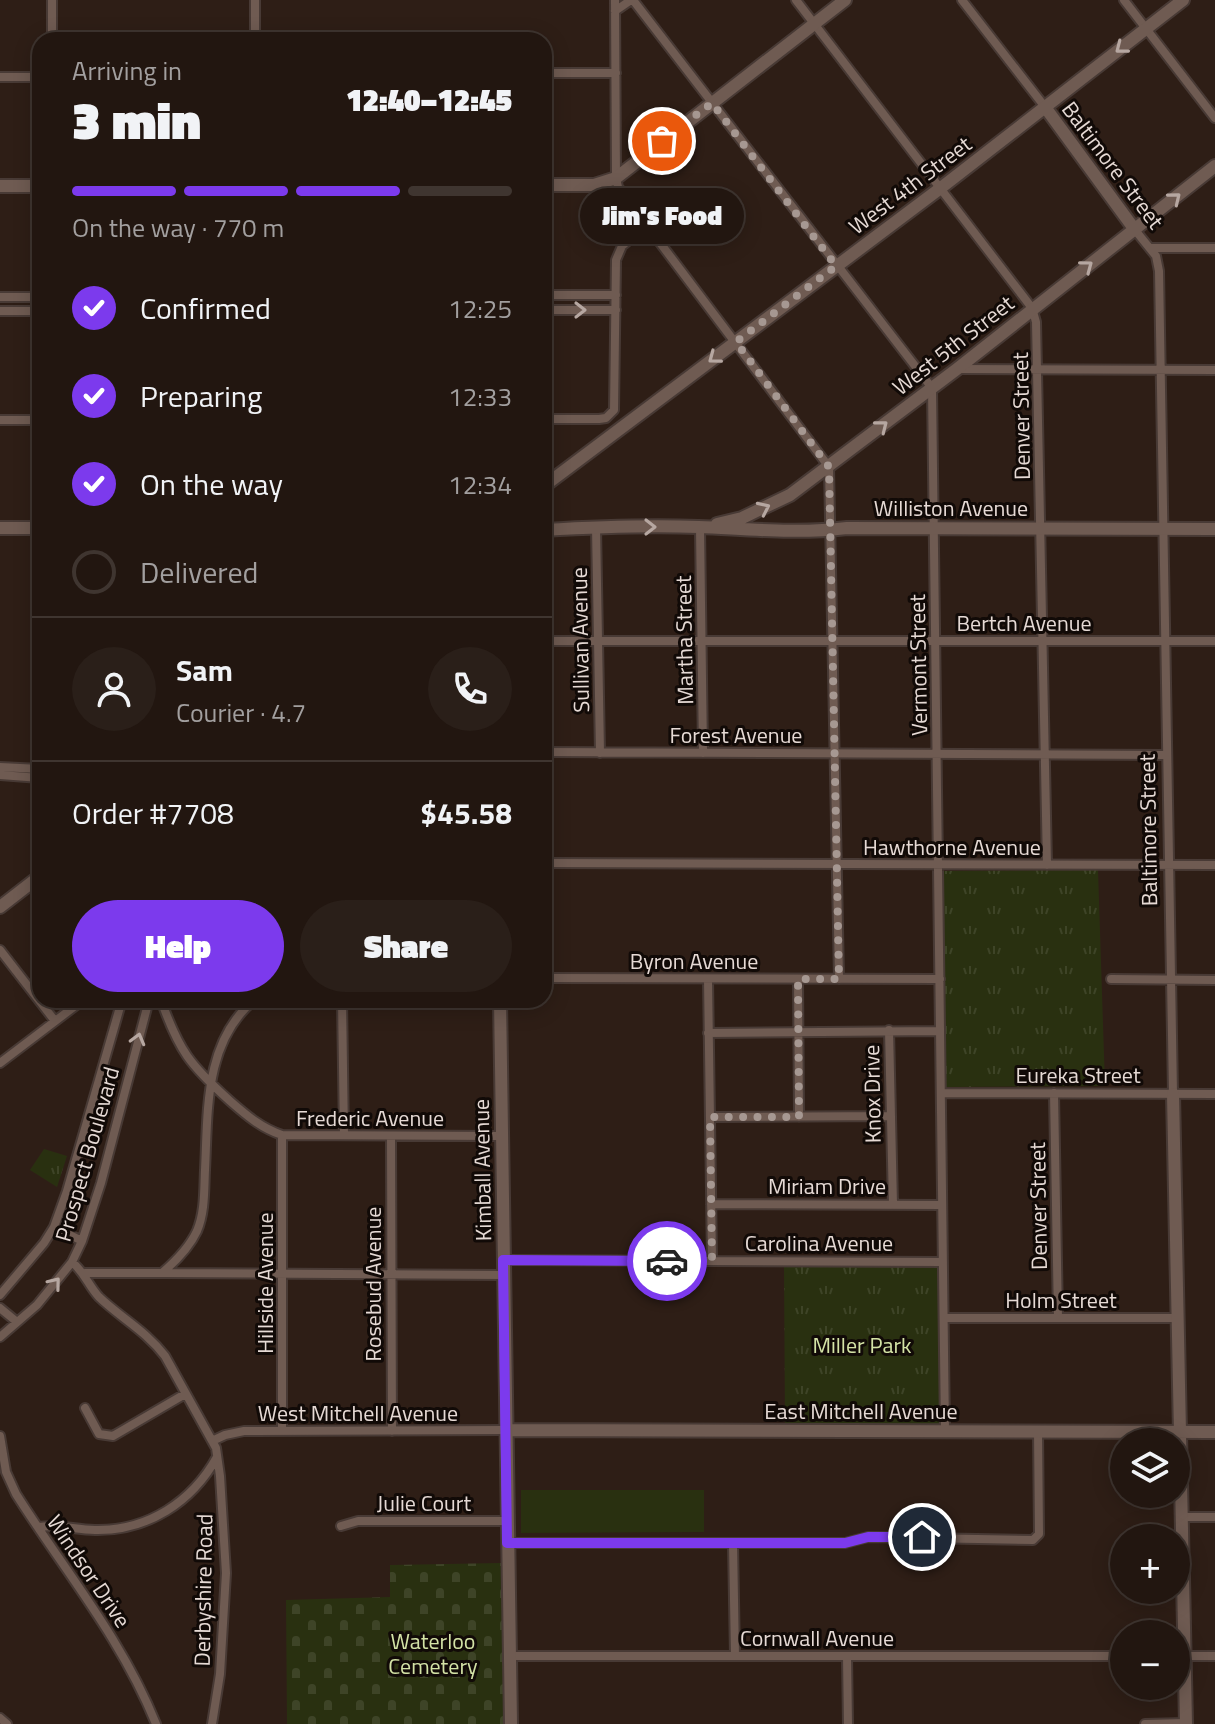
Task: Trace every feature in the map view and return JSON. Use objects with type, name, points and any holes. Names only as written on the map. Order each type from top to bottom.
[{"type":"main road","points":[[552,185],[594,185],[616,178],[845,0]]},
{"type":"main road","name":"West 4th Street","points":[[552,480],[942,187],[1183,0]]},
{"type":"main road","name":"Baltimore Street","points":[[1045,107],[1135,230]]},
{"type":"main road","name":"West 5th Street","points":[[700,527],[726,523],[760,511],[790,495],[957,369],[1215,166]]},
{"type":"main road","points":[[0,186],[32,186]]},
{"type":"main road","name":"Williston Avenue","points":[[552,530],[596,527],[728,530],[1215,529]]},
{"type":"main road","points":[[0,528],[32,528]]},
{"type":"main road","points":[[0,907],[32,882]]},
{"type":"main road","name":"Kimball Avenue","points":[[500,1008],[511,1724]]},
{"type":"main road","name":"Baltimore Street","points":[[1173,1094],[1181,1428]]},
{"type":"main road","name":"East Mitchell Avenue","points":[[507,1430],[1110,1432]]},
{"type":"main road","name":"East Mitchell Avenue","points":[[1190,1432],[1215,1432]]},
{"type":"main road","name":"Baltimore Street","points":[[1181,1620],[1182,1508]]},
{"type":"main road","name":"Baltimore Street","points":[[1184,1700],[1186,1724]]},
{"type":"street","points":[[52,0],[52,32]]},
{"type":"street","points":[[255,0],[255,32]]},
{"type":"street","points":[[615,0],[616,178],[621,194],[829,467],[839,979]]},
{"type":"street","points":[[615,11],[632,0],[932,388]]},
{"type":"street","name":"Denver Street","points":[[796,0],[1032,308],[1037,329],[1047,865]]},
{"type":"street","name":"Baltimore Street","points":[[962,0],[1045,107]]},
{"type":"street","points":[[1124,0],[1215,118]]},
{"type":"street","points":[[552,73],[616,73]]},
{"type":"street","points":[[0,77],[32,77]]},
{"type":"street","points":[[552,419],[599,419],[611,414],[616,405],[618,252],[647,225]]},
{"type":"street","name":"Baltimore Street","points":[[1135,230],[1151,248],[1159,271],[1173,1094]]},
{"type":"street","points":[[1151,248],[1215,248]]},
{"type":"street","points":[[552,295],[616,295]]},
{"type":"street","points":[[0,297],[32,297]]},
{"type":"street","points":[[552,310],[616,310]]},
{"type":"street","points":[[0,311],[32,311]]},
{"type":"street","points":[[957,369],[1215,370]]},
{"type":"street","name":"Vermont Street","points":[[932,388],[945,1431]]},
{"type":"street","points":[[0,420],[32,420]]},
{"type":"street","name":"Sullivan Avenue","points":[[596,527],[600,753]]},
{"type":"street","name":"Martha Street","points":[[700,527],[703,753]]},
{"type":"street","name":"Bertch Avenue","points":[[552,641],[1215,641]]},
{"type":"street","name":"Forest Avenue","points":[[552,752],[1167,755]]},
{"type":"street","points":[[0,767],[32,769]]},
{"type":"street","points":[[0,775],[32,777]]},
{"type":"street","name":"Hawthorne Avenue","points":[[552,863],[1215,865]]},
{"type":"street","points":[[0,950],[32,991]]},
{"type":"street","name":"Byron Avenue","points":[[552,978],[940,979]]},
{"type":"street","points":[[708,979],[712,1261]]},
{"type":"street","points":[[798,979],[799,1117]]},
{"type":"street","points":[[1111,979],[1215,980]]},
{"type":"street","points":[[45,1008],[55,1021]]},
{"type":"street","points":[[0,1063],[72,1008]]},
{"type":"street","name":"Prospect Boulevard","points":[[0,1295],[54,1227],[120,1008]]},
{"type":"street","name":"Prospect Boulevard","points":[[0,1337],[37,1305],[72,1262],[82,1241],[101,1183],[147,1008]]},
{"type":"street","name":"Frederic Avenue","points":[[164,1008],[177,1043],[209,1084],[263,1127],[282,1135],[502,1136]]},
{"type":"street","points":[[162,1273],[187,1248],[200,1221],[204,1197],[209,1084],[230,1027],[247,1008]]},
{"type":"street","points":[[342,1008],[344,1135]]},
{"type":"street","name":"Knox Drive","points":[[889,1030],[893,1205]]},
{"type":"street","points":[[708,1033],[940,1031]]},
{"type":"street","name":"Eureka Street","points":[[941,1093],[1215,1094]]},
{"type":"street","name":"Denver Street","points":[[1054,1093],[1058,1318]]},
{"type":"street","points":[[710,1117],[891,1116]]},
{"type":"street","name":"Hillside Avenue","points":[[282,1135],[282,1431]]},
{"type":"street","name":"Rosebud Avenue","points":[[391,1136],[392,1431]]},
{"type":"street","name":"Miriam Drive","points":[[711,1204],[942,1205]]},
{"type":"street","points":[[54,1227],[82,1241]]},
{"type":"street","name":"Carolina Avenue","points":[[503,1260],[943,1262]]},
{"type":"street","points":[[72,1262],[85,1273],[97,1294],[155,1342],[212,1441]]},
{"type":"street","points":[[85,1273],[504,1275]]},
{"type":"street","points":[[0,1308],[17,1322]]},
{"type":"street","name":"Holm Street","points":[[944,1318],[1178,1318]]},
{"type":"street","points":[[85,1408],[99,1434],[113,1436],[185,1394]]},
{"type":"street","name":"West Mitchell Avenue","points":[[212,1441],[234,1432],[507,1430]]},
{"type":"street","points":[[507,1543],[845,1543],[868,1537],[1033,1540],[1039,1534],[1038,1431]]},
{"type":"street","name":"Windsor Drive","points":[[0,1436],[10,1483],[106,1627],[156,1724]]},
{"type":"street","name":"Derbyshire Road","points":[[212,1441],[218,1456],[226,1573],[220,1674],[212,1724]]},
{"type":"street","points":[[39,1527],[58,1525],[107,1530],[147,1521],[184,1500],[201,1482],[218,1456]]},
{"type":"street","points":[[1182,1517],[1215,1517]]},
{"type":"street","name":"Julie Court","points":[[341,1526],[358,1521],[507,1521]]},
{"type":"street","points":[[733,1543],[735,1656]]},
{"type":"street","name":"Cornwall Avenue","points":[[509,1656],[1110,1656]]},
{"type":"street","points":[[847,1656],[848,1724]]},
{"type":"street","points":[[1190,1656],[1215,1656]]},
{"type":"street","points":[[0,1718],[7,1724]]},
{"type":"street","points":[[1145,1724],[1186,1724]]},
{"type":"green space","points":[[1098,870],[1105,1086],[946,1087],[943,871]]},
{"type":"green space","points":[[44,1149],[67,1156],[57,1187],[30,1170]]},
{"type":"green space","name":"Miller Park","points":[[784,1265],[940,1265],[940,1425],[785,1425]]},
{"type":"green space","points":[[521,1490],[704,1490],[704,1532],[521,1533]]},
{"type":"green space","name":"Waterloo Cemetery","points":[[502,1563],[505,1724],[287,1724],[286,1600],[390,1597],[390,1565]]},
{"type":"way so far","points":[[662,141],[712,103],[836,266],[736,342],[829,467],[839,979],[798,979],[799,1117],[710,1117],[712,1261],[667,1261]]},
{"type":"place","name":"Jim's Food","points":[[662,141]]},
{"type":"route","points":[[667,1261],[503,1260],[507,1543],[845,1543],[868,1537],[922,1537]]}]
